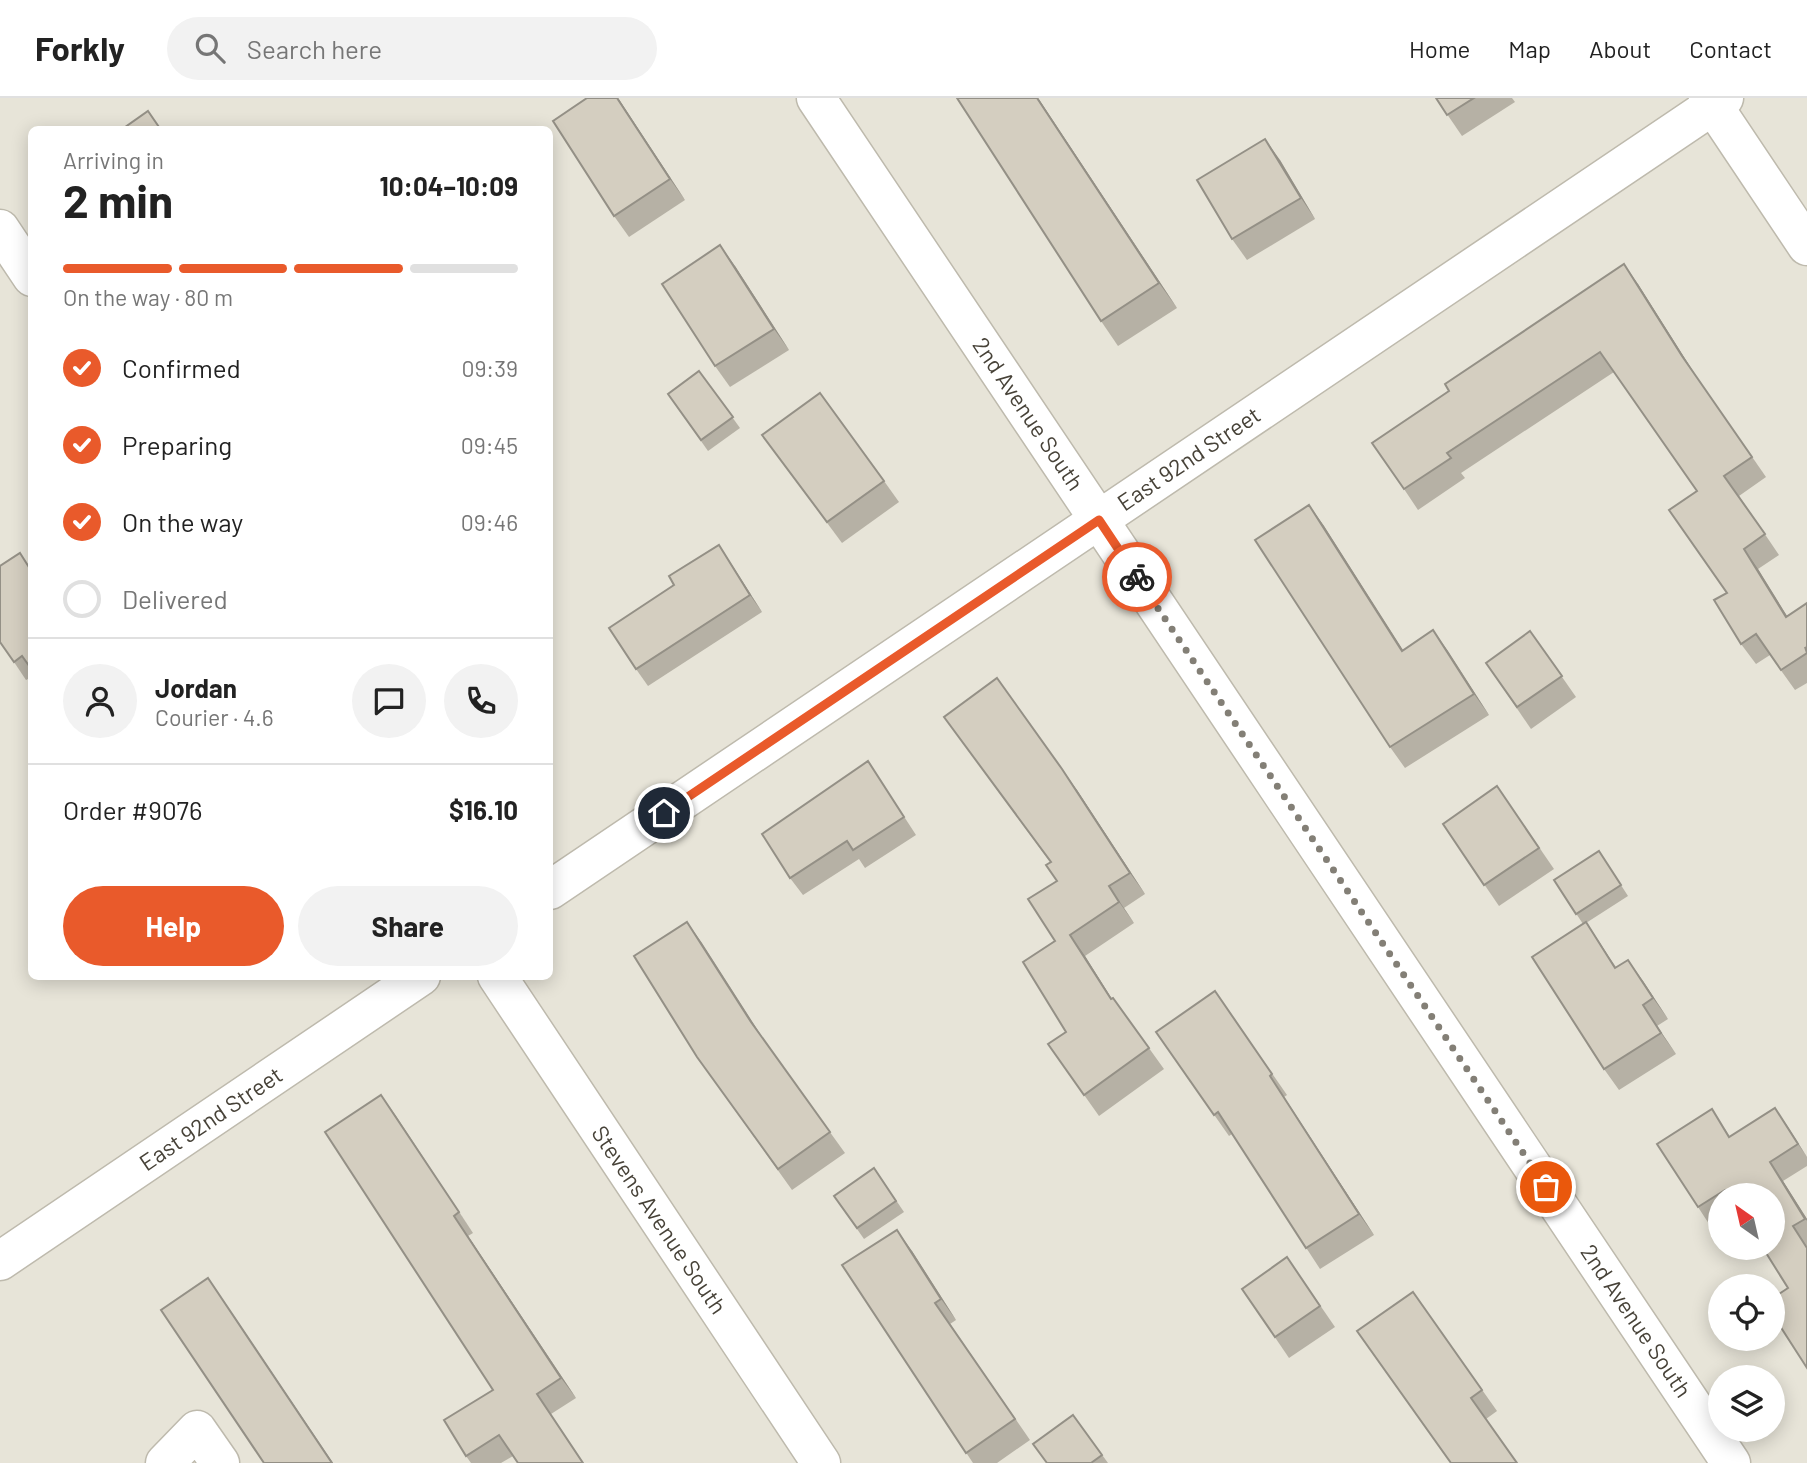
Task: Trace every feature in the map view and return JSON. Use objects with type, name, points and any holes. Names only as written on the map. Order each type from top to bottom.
[{"type":"street","name":"2nd Avenue South","points":[[816,98],[1731,1463]]},
{"type":"street","name":"East 92nd Street","points":[[553,888],[1715,100]]},
{"type":"street","points":[[1715,100],[1807,246]]},
{"type":"street","points":[[0,229],[28,271]]},
{"type":"street","name":"East 92nd Street","points":[[0,1261],[415,980]]},
{"type":"street","name":"Stevens Avenue South","points":[[500,980],[821,1463]]},
{"type":"street","points":[[166,1463],[197,1430],[220,1463]]},
{"type":"shaded area","points":[[0,98],[1807,98],[1807,1463],[0,1463]]},
{"type":"building","points":[[587,98],[617,98],[670,179],[614,216],[553,121]]},
{"type":"building","points":[[957,98],[1037,98],[1159,283],[1101,321]]},
{"type":"building","points":[[1436,98],[1474,98],[1447,115]]},
{"type":"building","points":[[148,111],[158,126],[127,126]]},
{"type":"building","points":[[1265,139],[1301,198],[1232,239],[1197,180]]},
{"type":"building","points":[[720,245],[774,329],[715,366],[662,284]]},
{"type":"building","points":[[1624,264],[1682,356],[1752,457],[1724,476],[1765,534],[1744,549],[1786,617],[1807,603],[1807,653],[1781,670],[1756,634],[1741,644],[1714,600],[1727,593],[1669,510],[1697,491],[1600,352],[1447,453],[1451,458],[1404,489],[1372,443],[1449,391],[1445,384]]},
{"type":"building","points":[[699,371],[733,417],[701,440],[668,394]]},
{"type":"building","points":[[820,393],[884,481],[827,522],[762,435]]},
{"type":"building","points":[[1309,505],[1402,651],[1433,630],[1474,694],[1390,747],[1255,540]]},
{"type":"building","points":[[719,545],[750,595],[636,669],[609,628],[674,585],[669,576]]},
{"type":"building","points":[[20,553],[28,566],[28,664],[22,656],[14,662],[0,642],[0,566]]},
{"type":"building","points":[[1530,631],[1562,676],[1517,707],[1486,663]]},
{"type":"building","points":[[997,678],[1062,769],[1130,873],[1109,886],[1119,902],[1070,935],[1111,999],[1113,998],[1149,1048],[1084,1095],[1048,1044],[1066,1032],[1023,962],[1055,941],[1028,899],[1057,881],[1046,865],[1051,862],[944,717]]},
{"type":"building","points":[[868,761],[904,817],[853,850],[847,841],[790,878],[762,834]]},
{"type":"building","points":[[1497,786],[1539,848],[1484,885],[1443,824]]},
{"type":"building","points":[[1599,851],[1621,885],[1576,914],[1554,880]]},
{"type":"building","points":[[687,922],[751,1022],[830,1132],[778,1169],[697,1057],[634,956]]},
{"type":"building","points":[[1586,922],[1615,968],[1628,960],[1653,998],[1643,1005],[1661,1033],[1604,1069],[1532,957]]},
{"type":"building","points":[[1215,991],[1272,1074],[1270,1076],[1359,1214],[1306,1248],[1218,1112],[1214,1115],[1156,1032]]},
{"type":"building","points":[[381,1095],[459,1212],[454,1216],[561,1378],[537,1394],[583,1463],[518,1463],[499,1435],[466,1456],[444,1420],[493,1390],[325,1132]]},
{"type":"building","points":[[1775,1108],[1798,1144],[1770,1162],[1783,1183],[1708,1183],[1708,1201],[1698,1207],[1657,1144],[1712,1109],[1729,1137]]},
{"type":"building","points":[[874,1168],[896,1201],[857,1228],[834,1196]]},
{"type":"building","points":[[1785,1186],[1805,1219],[1793,1226],[1807,1248],[1807,1368],[1785,1334],[1785,1290],[1788,1288],[1785,1274],[1779,1274],[1770,1260],[1785,1260]]},
{"type":"building","points":[[897,1230],[941,1299],[935,1303],[1015,1419],[966,1453],[842,1265]]},
{"type":"building","points":[[1287,1257],[1320,1306],[1275,1337],[1242,1289]]},
{"type":"building","points":[[208,1278],[332,1463],[264,1463],[161,1310]]},
{"type":"building","points":[[1413,1292],[1482,1390],[1471,1398],[1517,1463],[1451,1463],[1357,1331]]},
{"type":"building","points":[[1073,1415],[1102,1455],[1091,1463],[1047,1463],[1033,1444]]},
{"type":"way so far","points":[[1137,577],[1546,1187]]},
{"type":"route","points":[[664,813],[1099,520],[1137,577]]}]
